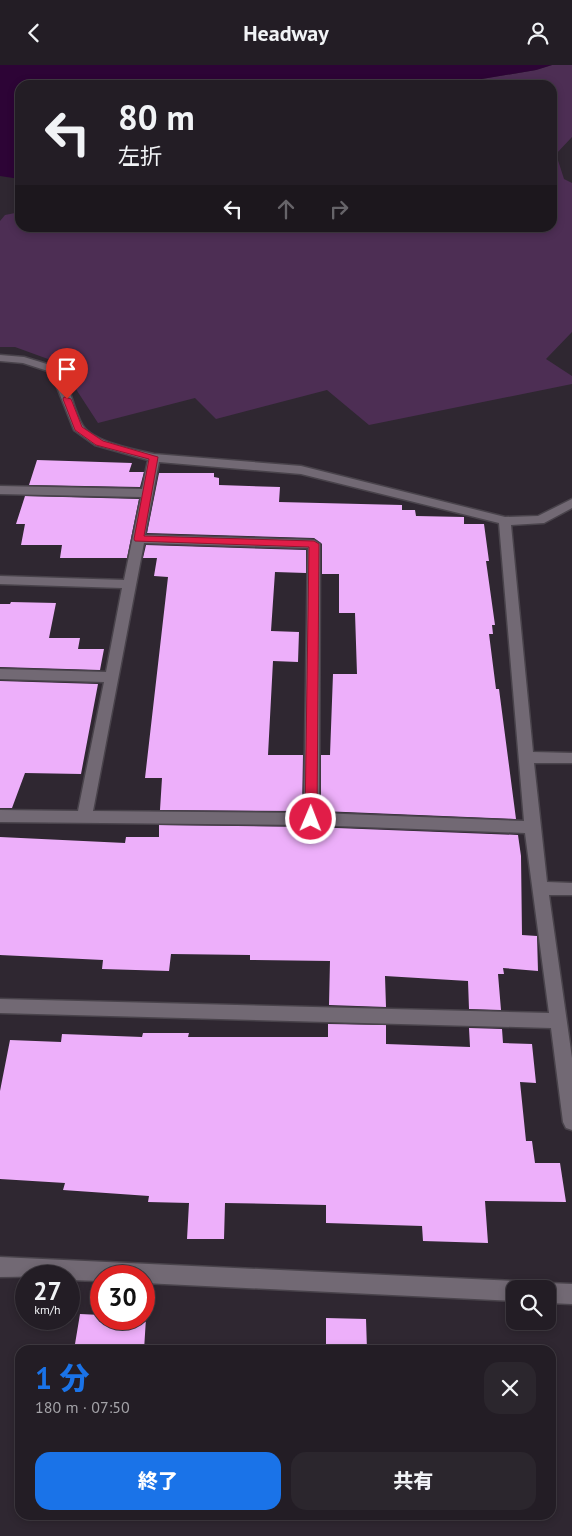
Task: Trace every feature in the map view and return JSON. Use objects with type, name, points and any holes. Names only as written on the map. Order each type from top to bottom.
[{"type":"street","points":[[0,358],[24,360],[56,370],[78,428],[100,443],[154,457],[301,469],[505,521],[540,520],[572,503]]},
{"type":"street","points":[[85,816],[154,457]]},
{"type":"street","points":[[0,490],[147,493]]},
{"type":"street","points":[[505,521],[532,827],[572,1122]]},
{"type":"street","points":[[138,539],[314,544],[311,819]]},
{"type":"street","points":[[0,580],[130,584]]},
{"type":"street","points":[[0,674],[112,677]]},
{"type":"street","points":[[526,757],[572,758]]},
{"type":"street","points":[[0,816],[311,819],[532,827]]},
{"type":"street","points":[[540,888],[572,889]]},
{"type":"street","points":[[0,1006],[557,1021]]},
{"type":"street","points":[[1,1271],[506,1291]]},
{"type":"street","points":[[556,1293],[572,1294]]},
{"type":"shaded area","points":[[0,65],[552,65],[536,70],[476,80],[15,80],[15,178],[0,176]]},
{"type":"shaded area","points":[[552,65],[572,65],[572,137],[557,153],[557,80],[476,80],[536,70]]},
{"type":"shaded area","points":[[557,157],[564,179],[572,183],[572,332],[546,359],[572,376],[572,384],[369,425],[327,390],[216,419],[195,398],[98,423],[59,363],[15,347],[0,347],[0,221],[5,215],[15,213],[15,232],[557,232]]},
{"type":"building","points":[[37,460],[132,463],[129,472],[144,472],[140,487],[29,485]]},
{"type":"building","points":[[159,473],[214,473],[214,477],[219,478],[219,485],[280,487],[279,502],[402,505],[402,510],[415,510],[416,516],[464,517],[464,524],[484,524],[489,561],[486,561],[495,625],[492,625],[493,634],[489,634],[496,689],[499,689],[516,819],[321,811],[321,755],[330,755],[333,674],[357,674],[355,613],[339,613],[339,574],[322,574],[322,544],[314,538],[147,533]]},
{"type":"building","points":[[25,496],[139,499],[127,558],[60,558],[62,545],[21,545],[25,524],[16,524]]},
{"type":"building","points":[[146,545],[306,550],[306,573],[275,572],[271,631],[299,632],[298,662],[273,661],[268,755],[303,755],[302,811],[160,810],[162,778],[145,778],[168,577],[154,576],[157,558],[143,558]]},
{"type":"building","points":[[11,602],[56,603],[49,638],[80,638],[78,649],[104,649],[100,670],[0,667],[0,604],[10,604]]},
{"type":"building","points":[[0,681],[98,684],[81,774],[25,773],[12,808],[0,808]]},
{"type":"building","points":[[159,825],[311,827],[518,835],[521,856],[522,935],[537,936],[538,971],[503,968],[504,974],[498,974],[501,1010],[469,1009],[468,981],[385,976],[386,1007],[329,1005],[330,961],[250,960],[250,955],[171,954],[169,971],[102,969],[103,960],[0,955],[0,837],[125,843],[126,837],[159,837]]},
{"type":"building","points":[[328,1024],[386,1025],[386,1044],[470,1047],[469,1028],[502,1029],[503,1043],[532,1044],[536,1083],[520,1082],[526,1141],[532,1141],[535,1163],[560,1163],[566,1202],[485,1201],[488,1243],[423,1241],[422,1226],[326,1223],[326,1205],[225,1203],[224,1239],[187,1239],[189,1203],[148,1202],[149,1196],[63,1190],[65,1183],[0,1179],[0,1091],[10,1040],[61,1042],[62,1034],[142,1037],[143,1033],[189,1033],[188,1037],[328,1037]]},
{"type":"building","points":[[80,1314],[90,1314],[90,1330],[145,1330],[144,1345],[75,1345],[77,1330],[80,1330]]},
{"type":"building","points":[[326,1318],[366,1319],[367,1345],[326,1345]]},
{"type":"route","points":[[67,399],[78,428],[100,443],[154,457],[138,539],[314,544],[311,819]]}]
